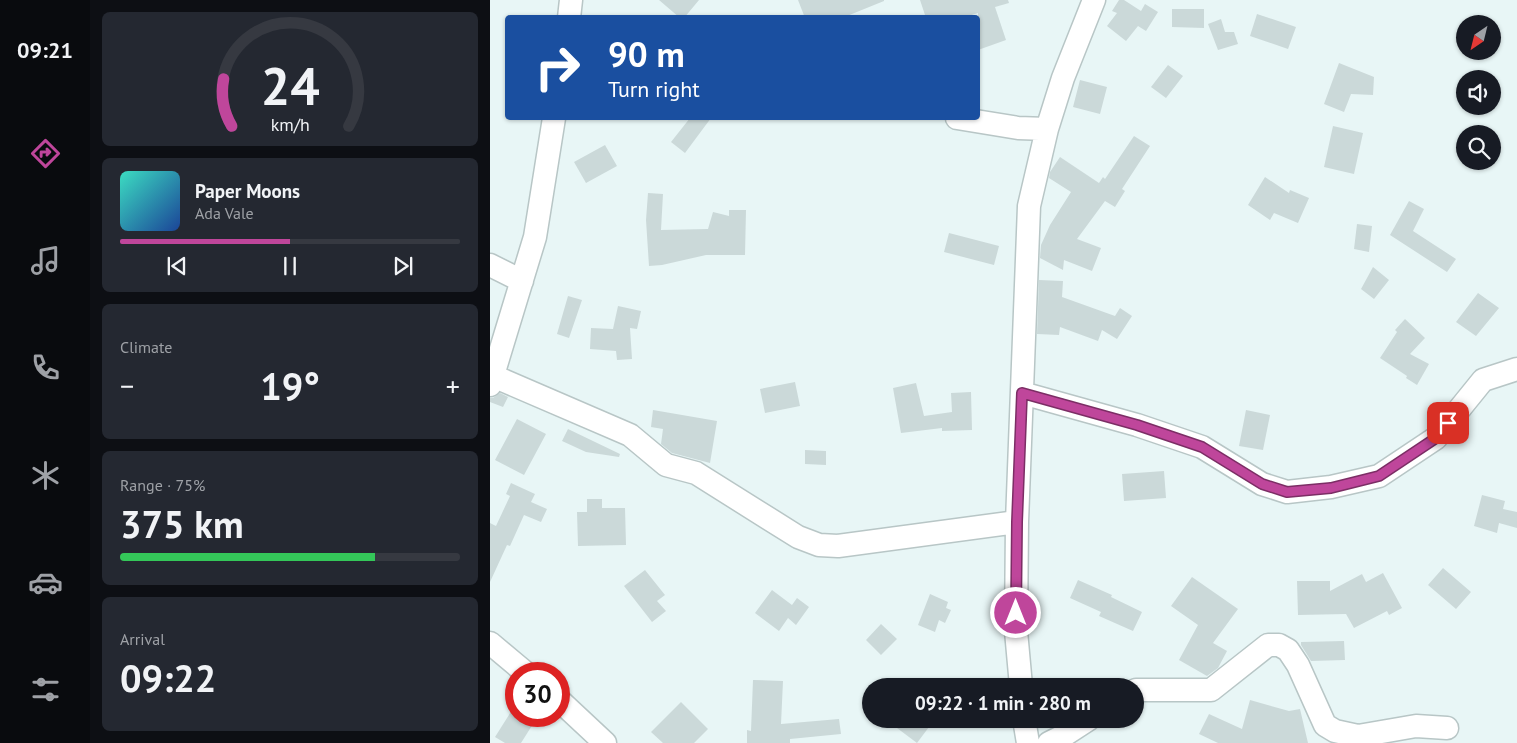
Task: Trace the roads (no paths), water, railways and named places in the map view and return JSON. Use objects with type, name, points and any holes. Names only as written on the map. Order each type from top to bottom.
[{"type":"street","points":[[569,15],[571,0]]},
{"type":"street","points":[[1020,678],[1016,632],[1017,522],[1029,206],[1047,129],[1063,78],[1094,0]]},
{"type":"street","points":[[554,120],[536,237],[492,380],[630,435],[666,465],[696,473],[798,537],[819,545],[838,546],[1017,522]]},
{"type":"street","points":[[969,120],[1018,128],[1047,129]]},
{"type":"street","points":[[490,265],[522,281]]},
{"type":"street","points":[[1022,393],[1137,425],[1202,447],[1262,484],[1287,492],[1331,488],[1379,476],[1436,438],[1483,380],[1517,369]]},
{"type":"street","points":[[490,643],[513,662]]},
{"type":"street","points":[[1144,690],[1211,690],[1268,646],[1279,645],[1288,650],[1298,665],[1325,725],[1335,731],[1358,736],[1416,726],[1447,728]]},
{"type":"street","points":[[570,710],[605,743]]},
{"type":"street","points":[[1026,728],[1028,743]]},
{"type":"street","points":[[1049,743],[1075,728]]}]
